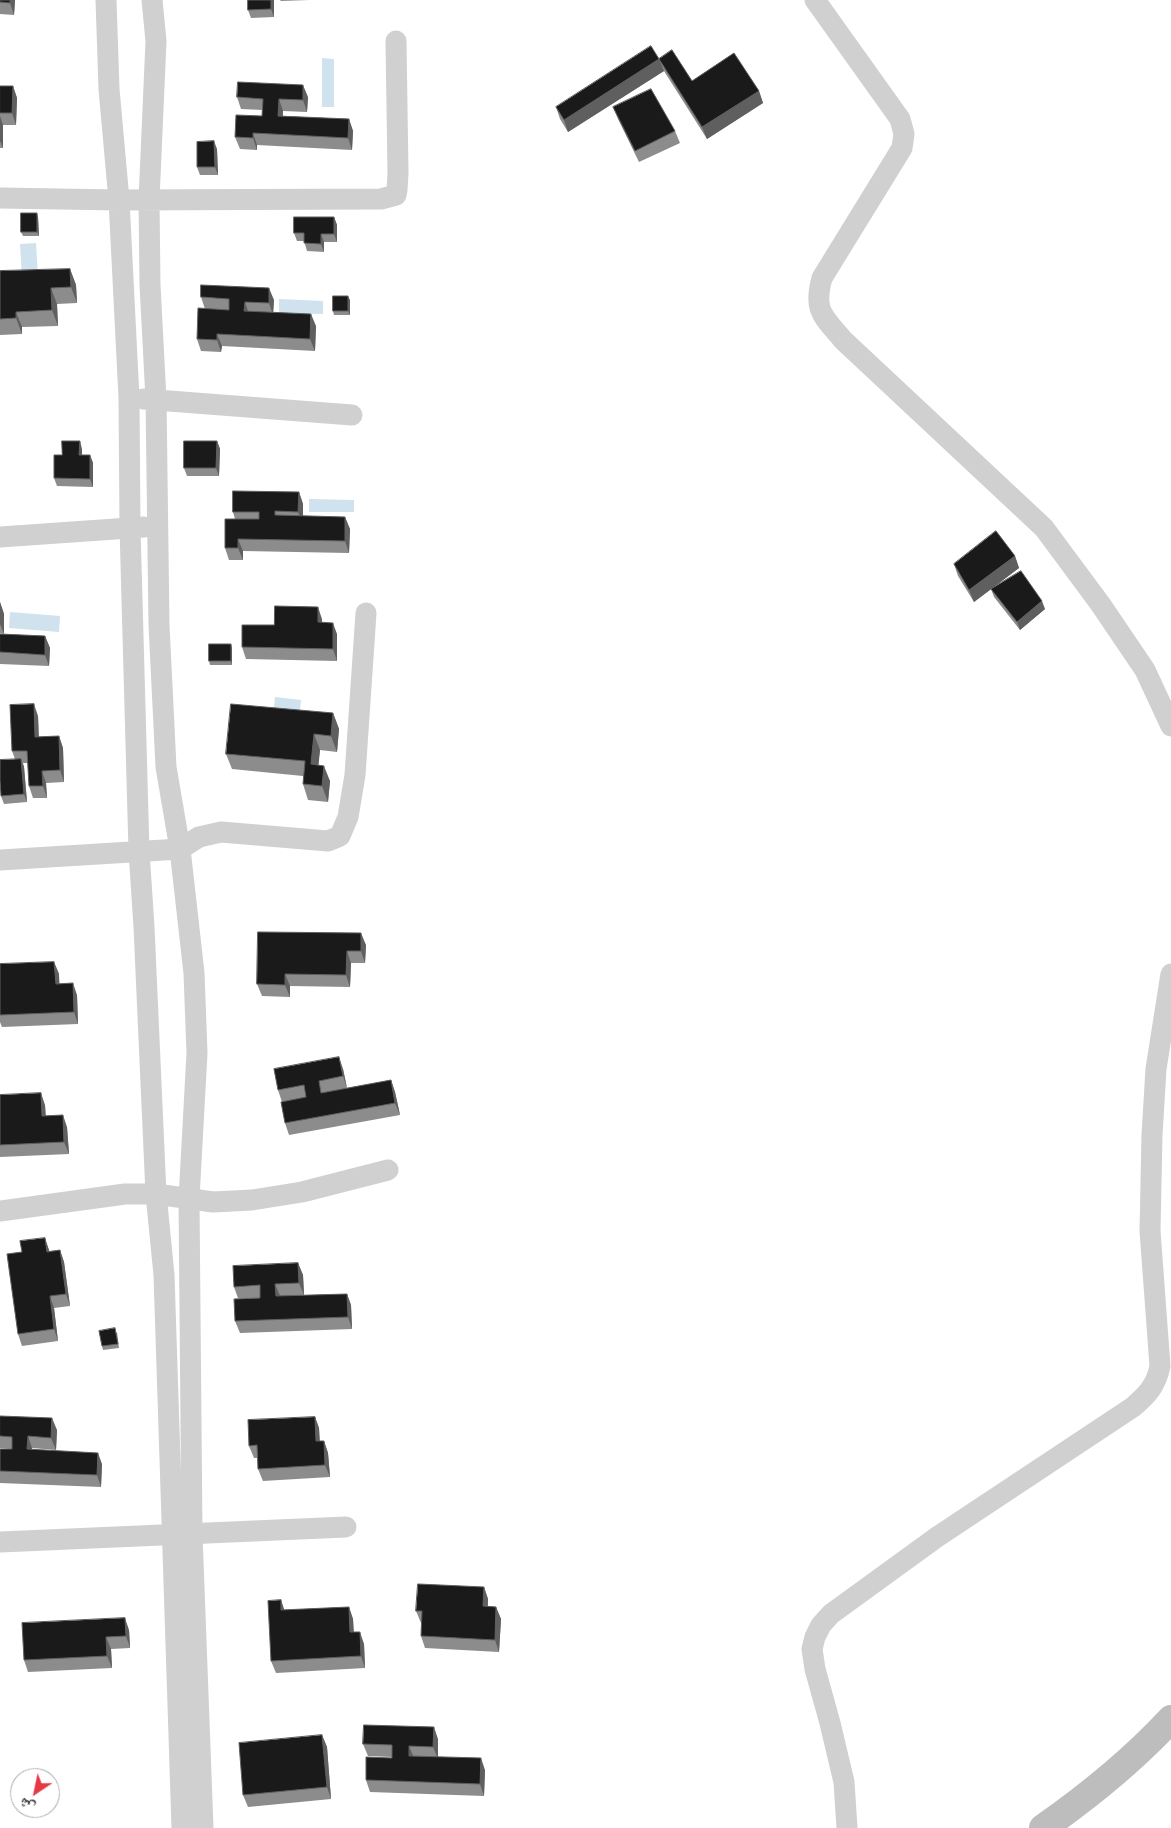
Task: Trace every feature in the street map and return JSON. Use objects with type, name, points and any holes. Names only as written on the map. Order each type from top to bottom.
[{"type":"main road","points":[[1043,1828],[1094,1791],[1154,1737],[1171,1719]]},
{"type":"street","points":[[106,0],[109,89],[119,200],[129,398],[130,528],[139,851],[156,1194],[164,1275],[203,1828]]},
{"type":"street","points":[[152,0],[156,50],[149,200],[150,285],[156,400],[159,625],[166,767],[180,849],[194,973],[197,1052],[189,1199],[182,1534],[182,1828]]},
{"type":"street","points":[[815,0],[900,119],[904,134],[902,148],[822,278],[819,290],[820,313],[843,340],[1044,528],[1101,605],[1145,670],[1171,726]]},
{"type":"street","points":[[0,198],[119,200],[381,199],[396,195],[398,190],[396,42]]},
{"type":"street","points":[[129,398],[352,415]]},
{"type":"street","points":[[0,537],[157,526]]},
{"type":"street","points":[[0,860],[180,849],[199,837],[221,832],[328,841],[340,836],[348,817],[354,775],[366,613]]},
{"type":"street","points":[[847,1828],[844,1782],[815,1669],[812,1649],[821,1625],[831,1614],[937,1537],[1133,1407],[1145,1397],[1158,1379],[1160,1366],[1150,1231],[1152,1135],[1156,1069],[1171,974]]},
{"type":"street","points":[[0,1211],[125,1194],[156,1194],[228,1203],[302,1192],[388,1170]]},
{"type":"street","points":[[0,1542],[346,1527]]},
{"type":"water","points":[[322,58],[334,59],[334,107],[322,107]]},
{"type":"water","points":[[36,243],[38,277],[22,278],[20,244]]},
{"type":"water","points":[[279,299],[323,301],[323,314],[279,313]]},
{"type":"water","points":[[309,499],[354,500],[354,512],[309,512]]},
{"type":"water","points":[[10,612],[60,616],[59,632],[9,628]]},
{"type":"water","points":[[275,697],[301,700],[299,720],[273,718]]},
{"type":"building","points":[[0,0],[10,0],[10,3],[0,2]]},
{"type":"building","points":[[248,0],[271,0],[271,9],[248,10]]},
{"type":"building","points":[[651,46],[659,59],[564,120],[556,107]]},
{"type":"building","points":[[672,50],[692,81],[734,53],[759,91],[702,127],[659,59]]},
{"type":"building","points":[[238,82],[303,85],[303,100],[279,99],[278,116],[349,119],[348,138],[253,133],[253,138],[235,137],[236,115],[262,116],[263,99],[237,97]]},
{"type":"building","points":[[0,86],[13,86],[12,113],[0,113]]},
{"type":"building","points":[[651,89],[675,131],[635,151],[613,107]]},
{"type":"building","points":[[214,141],[215,167],[197,167],[197,142]]},
{"type":"building","points":[[21,213],[37,213],[37,232],[21,232]]},
{"type":"building","points":[[294,217],[334,217],[334,234],[321,234],[321,244],[304,243],[304,233],[294,233]]},
{"type":"building","points":[[70,269],[71,287],[51,288],[52,310],[16,312],[16,318],[0,319],[0,271]]},
{"type":"building","points":[[201,285],[269,288],[269,303],[245,302],[244,311],[311,314],[310,339],[217,334],[217,340],[197,339],[198,308],[229,310],[229,299],[201,297]]},
{"type":"building","points":[[333,296],[348,296],[348,311],[333,311]]},
{"type":"building","points":[[62,441],[80,441],[79,455],[90,455],[90,479],[54,478],[54,455],[62,455]]},
{"type":"building","points":[[184,441],[217,441],[216,468],[184,468]]},
{"type":"building","points":[[233,491],[299,492],[298,512],[275,511],[275,515],[345,517],[345,541],[238,539],[238,548],[225,548],[225,519],[259,519],[259,512],[233,512]]},
{"type":"building","points":[[996,531],[1015,556],[969,590],[954,564]]},
{"type":"building","points":[[1021,571],[1042,601],[1017,622],[991,589]]},
{"type":"building","points":[[275,606],[318,607],[318,622],[333,623],[333,649],[242,647],[242,625],[274,625]]},
{"type":"building","points":[[0,634],[45,636],[45,655],[0,652]]},
{"type":"building","points":[[209,644],[231,644],[231,661],[209,661]]},
{"type":"building","points":[[34,704],[35,737],[59,736],[60,770],[42,771],[43,786],[29,786],[27,751],[12,751],[10,705]]},
{"type":"building","points":[[231,704],[333,713],[331,736],[314,734],[311,764],[324,766],[322,786],[303,784],[305,761],[226,754]]},
{"type":"building","points":[[21,759],[24,794],[1,796],[0,760]]},
{"type":"building","points":[[258,932],[361,933],[361,951],[347,951],[346,975],[285,974],[285,985],[257,984]]},
{"type":"building","points":[[54,962],[56,984],[73,983],[74,1012],[0,1015],[0,964]]},
{"type":"building","points":[[339,1057],[343,1076],[319,1081],[321,1093],[391,1080],[395,1103],[285,1123],[281,1102],[306,1097],[304,1085],[278,1090],[274,1069]]},
{"type":"building","points":[[41,1093],[42,1116],[63,1115],[64,1142],[0,1145],[0,1095]]},
{"type":"building","points":[[45,1238],[47,1252],[60,1250],[66,1294],[50,1296],[54,1329],[18,1334],[7,1254],[22,1252],[20,1241]]},
{"type":"building","points":[[298,1263],[299,1283],[275,1284],[276,1296],[347,1294],[348,1317],[235,1321],[234,1299],[260,1298],[260,1285],[234,1287],[233,1266]]},
{"type":"building","points":[[115,1328],[118,1344],[102,1346],[99,1331]]},
{"type":"building","points":[[0,1416],[52,1418],[51,1438],[28,1436],[27,1449],[98,1453],[97,1475],[0,1471],[0,1449],[12,1449],[12,1437],[0,1436]]},
{"type":"building","points":[[315,1417],[316,1441],[324,1441],[325,1465],[258,1469],[257,1445],[249,1446],[248,1420]]},
{"type":"building","points":[[418,1584],[484,1587],[483,1606],[496,1607],[495,1640],[421,1636],[422,1611],[416,1611]]},
{"type":"building","points":[[281,1600],[281,1610],[349,1607],[350,1632],[360,1632],[361,1656],[271,1661],[268,1601]]},
{"type":"building","points":[[125,1618],[126,1636],[106,1637],[107,1656],[24,1660],[22,1623]]},
{"type":"building","points":[[364,1725],[434,1727],[433,1747],[409,1746],[409,1756],[481,1758],[480,1784],[366,1780],[366,1757],[392,1758],[392,1745],[363,1744]]},
{"type":"building","points":[[322,1735],[327,1787],[243,1795],[239,1743]]}]
